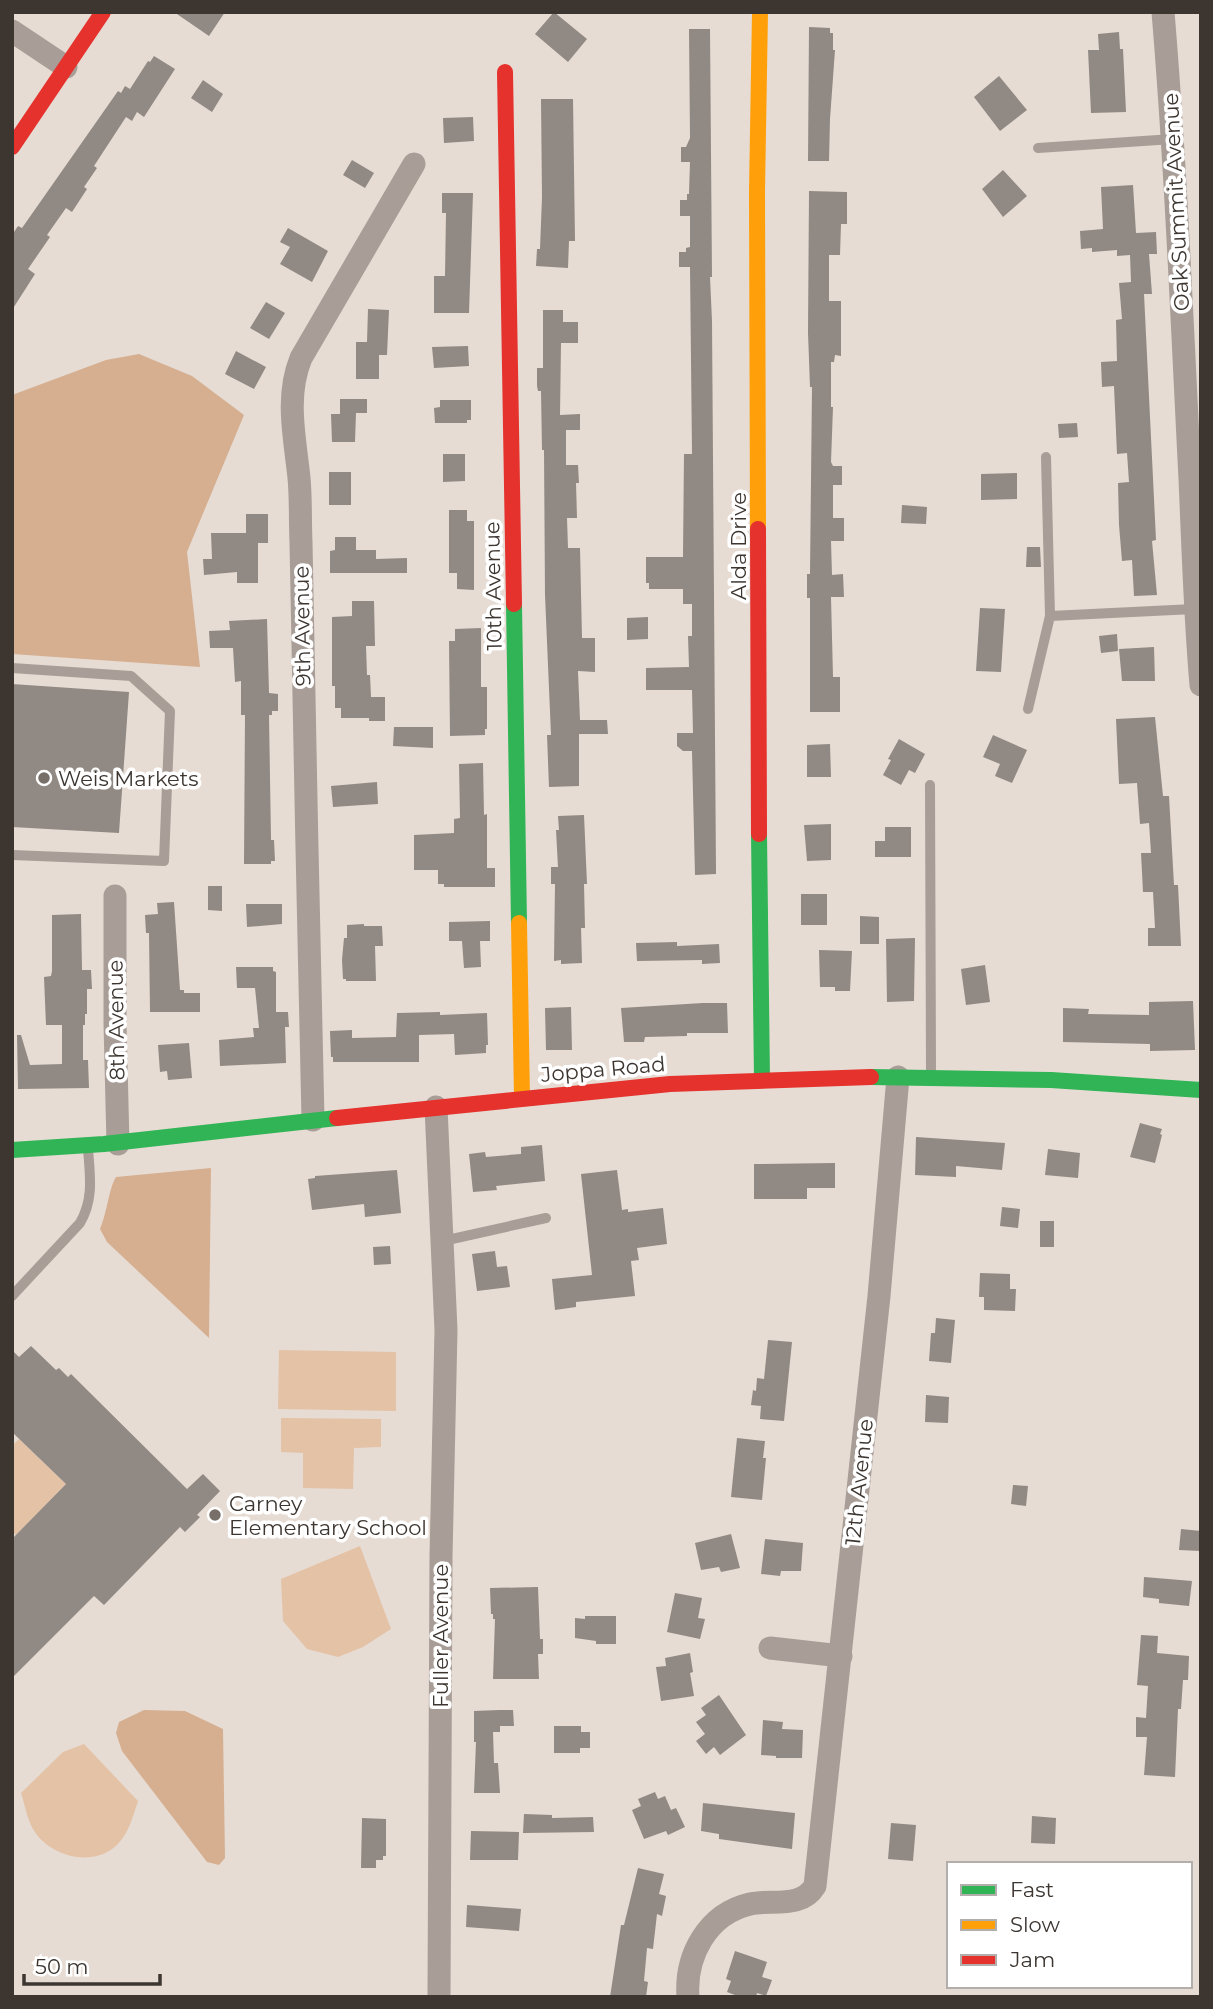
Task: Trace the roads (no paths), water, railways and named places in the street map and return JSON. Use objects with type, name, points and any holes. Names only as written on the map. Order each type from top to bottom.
[{"type":"street","name":"Alda Drive","points":[[760,12],[757,191],[758,773],[762,1080]]},
{"type":"street","name":"Oak Summit Avenue","points":[[1163,12],[1173,139],[1194,609],[1201,685]]},
{"type":"street","points":[[12,147],[101,13]]},
{"type":"street","points":[[12,32],[66,67]]},
{"type":"street","name":"10th Avenue","points":[[505,72],[522,1098]]},
{"type":"street","name":"9th Avenue","points":[[313,1120],[299,482],[291,412],[293,386],[301,358],[414,164]]},
{"type":"street","name":"8th Avenue","points":[[115,896],[118,1144]]},
{"type":"street","name":"Joppa Road","points":[[12,1150],[118,1144],[313,1120],[675,1083],[898,1077],[1106,1083],[1201,1090]]},
{"type":"street","name":"12th Avenue","points":[[688,1997],[689,1970],[694,1952],[702,1936],[716,1922],[732,1910],[747,1904],[804,1898],[815,1885],[887,1216],[898,1077]]},
{"type":"street","name":"Fuller Avenue","points":[[436,1107],[446,1330],[441,1558],[439,1997]]},
{"type":"street","points":[[770,1648],[841,1656]]},
{"type":"lane","points":[[1038,148],[1173,139]]},
{"type":"lane","points":[[1028,709],[1050,617],[1046,457]]},
{"type":"lane","points":[[1050,617],[1194,609]]},
{"type":"lane","points":[[12,668],[131,676],[170,711],[164,861],[12,855]]},
{"type":"lane","points":[[930,785],[931,1078]]},
{"type":"lane","points":[[12,1296],[86,1214],[91,1193],[88,1147]]},
{"type":"lane","points":[[443,1241],[546,1218]]},
{"type":"place","name":"Weis Markets","points":[[44,778]]},
{"type":"place","name":"Carney Elementary School","points":[[215,1515]]}]
